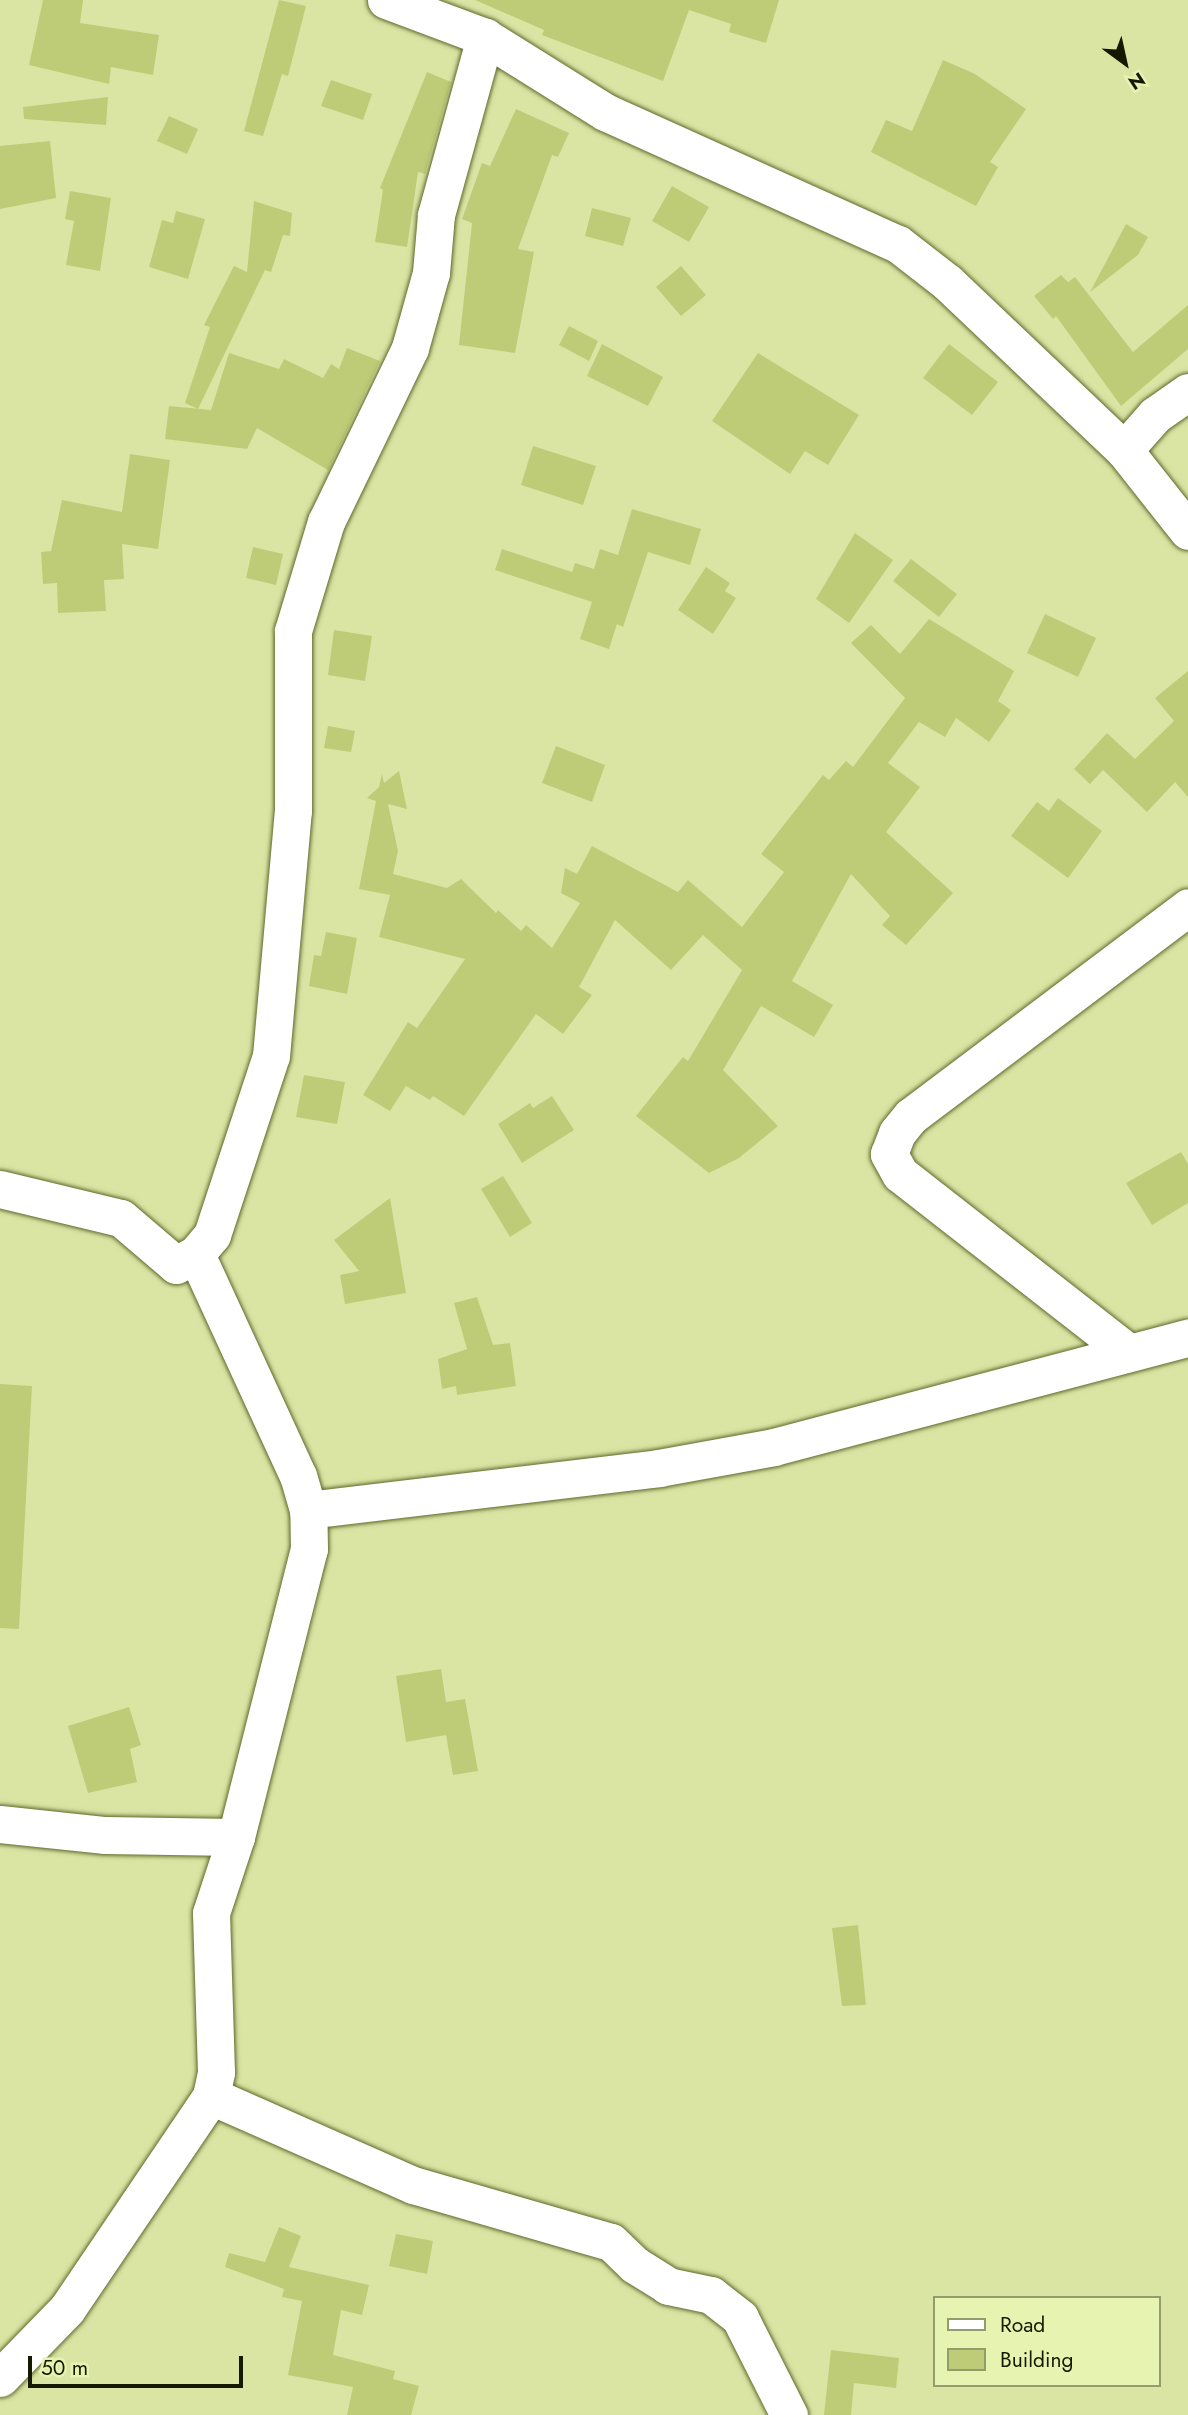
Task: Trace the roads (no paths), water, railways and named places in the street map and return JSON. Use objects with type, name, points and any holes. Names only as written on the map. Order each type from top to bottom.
[{"type":"street","points":[[386,0],[485,37],[605,112],[898,244],[947,282],[1124,450],[1188,531]]},
{"type":"street","points":[[0,1189],[121,1218],[176,1265],[197,1254],[212,1234],[271,1056],[293,811],[293,631],[326,522],[410,348],[431,273],[436,215],[485,37]]},
{"type":"street","points":[[1124,450],[1155,415],[1188,392]]},
{"type":"street","points":[[1128,1352],[900,1174],[889,1154],[897,1133],[911,1116],[1188,907]]},
{"type":"street","points":[[0,2378],[67,2309],[212,2096],[216,2072],[211,1913],[236,1837],[309,1549],[309,1510],[298,1476],[197,1254]]},
{"type":"street","points":[[309,1510],[659,1468],[774,1447],[1188,1338]]},
{"type":"street","points":[[0,1824],[105,1835],[236,1837]]},
{"type":"street","points":[[212,2096],[413,2185],[611,2242],[635,2265],[668,2286],[711,2295],[740,2318],[789,2415]]}]
